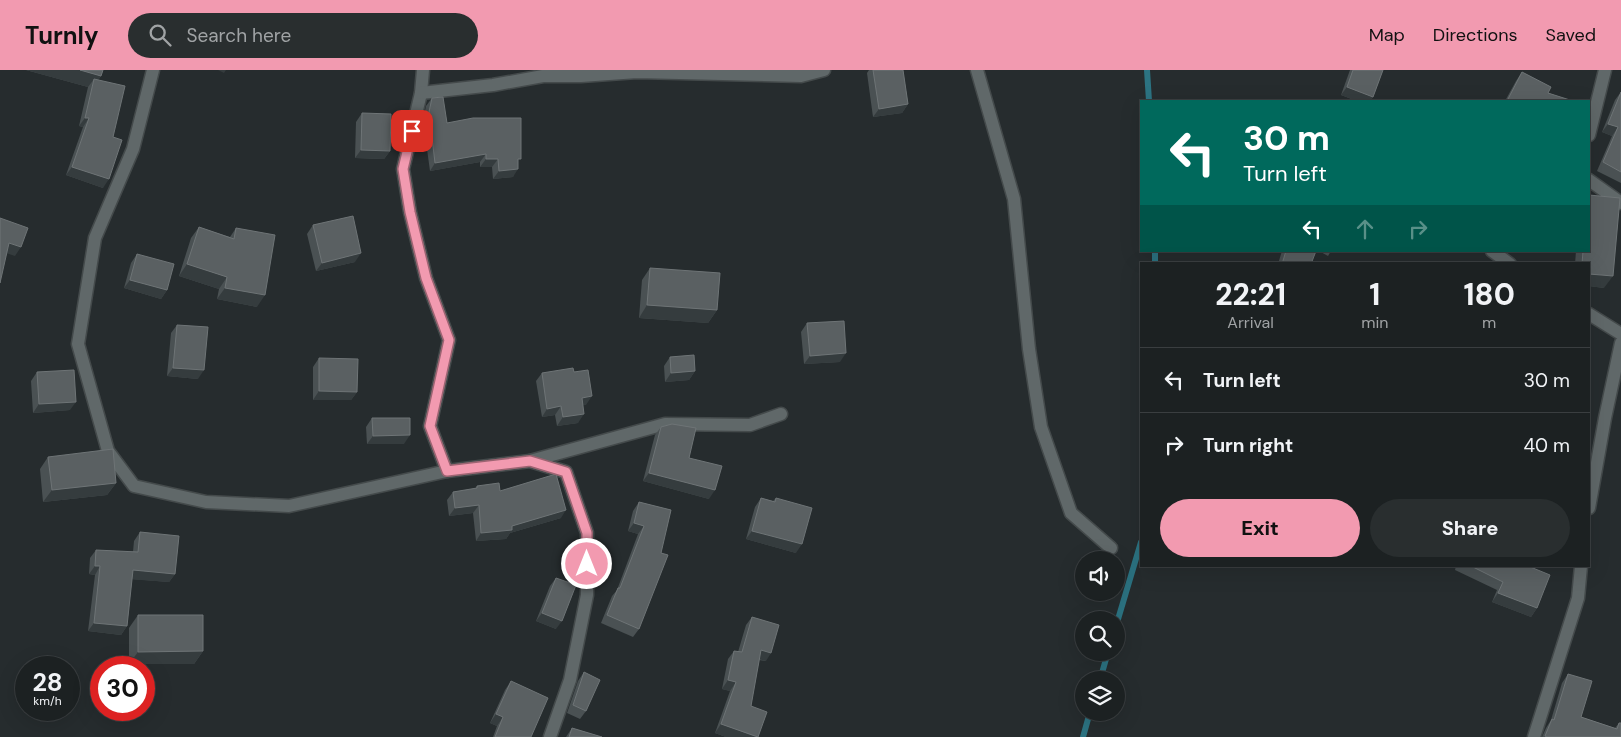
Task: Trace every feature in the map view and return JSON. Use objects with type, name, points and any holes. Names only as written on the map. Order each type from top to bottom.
[{"type":"street","points":[[153,70],[134,149],[96,238],[78,344],[108,451],[134,486],[215,502],[289,506],[447,471],[530,461],[665,424],[750,425],[781,414]]},
{"type":"street","points":[[423,70],[421,93],[403,169],[410,212],[426,278],[449,340],[430,426],[447,471]]},
{"type":"street","points":[[421,93],[493,85],[544,76],[581,76],[638,72],[801,76],[824,70]]},
{"type":"street","points":[[977,70],[1014,199],[1030,349],[1041,428],[1071,513],[1111,548]]},
{"type":"street","points":[[1590,131],[1605,70]]},
{"type":"street","points":[[1590,181],[1621,203]]},
{"type":"street","points":[[1493,252],[1507,262]]},
{"type":"street","points":[[1590,315],[1621,334]]},
{"type":"street","points":[[1590,502],[1621,344]]},
{"type":"street","points":[[530,461],[566,472],[587,533],[587,595],[570,680],[550,737]]},
{"type":"street","points":[[1534,737],[1578,598],[1581,567]]},
{"type":"building","points":[[80,70],[103,70],[101,76]]},
{"type":"building","points":[[873,70],[903,70],[908,104],[879,109]]},
{"type":"building","points":[[1353,70],[1383,70],[1373,97],[1347,87]]},
{"type":"building","points":[[1522,72],[1551,87],[1548,93],[1570,100],[1508,100]]},
{"type":"building","points":[[94,79],[125,86],[113,137],[122,140],[109,179],[72,167],[89,118],[85,118]]},
{"type":"building","points":[[1621,92],[1621,172],[1603,162],[1618,127],[1608,124]]},
{"type":"building","points":[[443,97],[447,123],[473,118],[521,118],[521,159],[518,159],[518,169],[499,171],[498,159],[486,159],[486,154],[435,163],[429,112],[432,98]]},
{"type":"building","points":[[362,113],[391,114],[390,151],[361,150]]},
{"type":"building","points":[[1590,195],[1620,198],[1613,276],[1590,274],[1590,262],[1582,262],[1583,252],[1590,252]]},
{"type":"building","points":[[353,216],[361,253],[322,263],[313,225]]},
{"type":"building","points":[[0,218],[28,228],[21,247],[9,243],[0,283]]},
{"type":"building","points":[[199,227],[234,239],[236,228],[275,235],[265,295],[225,288],[227,277],[187,264]]},
{"type":"building","points":[[1286,252],[1316,252],[1312,262],[1283,262]]},
{"type":"building","points":[[137,254],[174,264],[167,290],[130,280]]},
{"type":"building","points":[[650,268],[720,273],[717,310],[647,305]]},
{"type":"building","points":[[844,321],[846,353],[810,356],[807,323]]},
{"type":"building","points":[[177,325],[208,327],[204,370],[173,368]]},
{"type":"building","points":[[694,355],[695,371],[671,373],[670,357]]},
{"type":"building","points":[[319,358],[358,359],[357,392],[319,391]]},
{"type":"building","points":[[573,368],[574,372],[588,370],[592,396],[582,398],[584,414],[563,417],[561,406],[547,409],[542,373]]},
{"type":"building","points":[[74,370],[76,402],[39,404],[37,372]]},
{"type":"building","points":[[372,418],[410,418],[410,435],[373,436]]},
{"type":"building","points":[[672,424],[696,428],[689,458],[722,466],[715,490],[649,473],[661,427]]},
{"type":"building","points":[[113,449],[116,483],[52,490],[48,457]]},
{"type":"building","points":[[556,474],[566,510],[512,526],[512,530],[481,533],[479,505],[455,508],[453,492],[499,483],[500,491]]},
{"type":"building","points":[[761,498],[775,502],[776,498],[812,508],[802,544],[752,531]]},
{"type":"building","points":[[639,502],[671,510],[661,553],[668,555],[639,629],[607,615],[618,588],[620,588],[644,526],[634,523]]},
{"type":"building","points":[[140,532],[179,536],[175,574],[133,570],[127,626],[94,623],[100,566],[95,566],[96,550],[138,552]]},
{"type":"building","points":[[1473,567],[1530,567],[1550,575],[1537,608],[1498,593],[1503,582]]},
{"type":"building","points":[[556,578],[576,585],[562,621],[542,613]]},
{"type":"building","points":[[138,615],[203,615],[203,651],[138,652]]},
{"type":"building","points":[[752,617],[779,625],[771,653],[761,650],[751,706],[767,712],[758,737],[721,724],[736,682],[728,680],[734,651],[742,652]]},
{"type":"building","points":[[584,672],[600,680],[586,711],[573,705]]},
{"type":"building","points":[[1568,674],[1592,681],[1581,717],[1617,729],[1619,723],[1621,723],[1621,737],[1545,736],[1552,719],[1554,720]]},
{"type":"building","points":[[511,681],[548,698],[531,737],[495,737],[503,717],[496,714]]},
{"type":"building","points":[[572,728],[602,737],[569,737]]},
{"type":"waterway","points":[[1147,70],[1149,100]]},
{"type":"waterway","points":[[1155,252],[1155,262]]},
{"type":"waterway","points":[[1120,611],[1140,545]]},
{"type":"waterway","points":[[1103,671],[1105,661]]},
{"type":"waterway","points":[[1083,737],[1087,721]]},
{"type":"route","points":[[412,131],[403,169],[410,212],[426,278],[449,340],[430,426],[447,471],[530,461],[566,472],[587,533],[587,564]]}]
